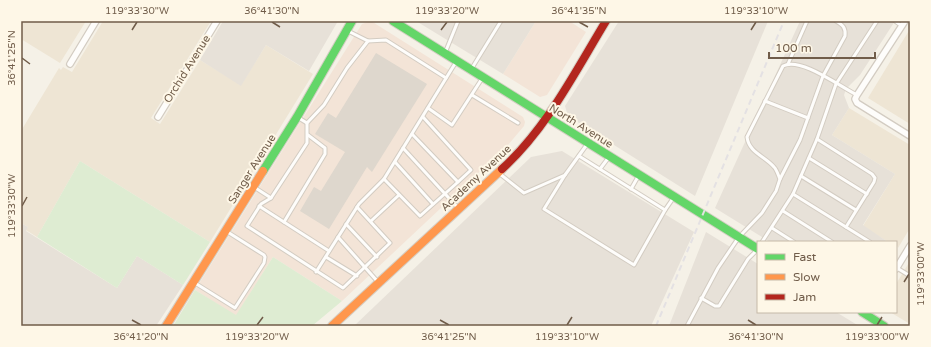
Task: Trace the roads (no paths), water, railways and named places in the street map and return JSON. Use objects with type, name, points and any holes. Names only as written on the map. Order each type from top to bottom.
[{"type":"street","points":[[70,64],[96,21]]},
{"type":"street","name":"Orchid Avenue","points":[[158,117],[217,21]]},
{"type":"street","name":"Sanger Avenue","points":[[166,326],[297,117],[348,31],[352,21]]},
{"type":"street","name":"North Avenue","points":[[393,21],[757,248]]},
{"type":"street","name":"Academy Avenue","points":[[335,325],[499,173],[530,141],[547,118],[606,21]]},
{"type":"street","points":[[903,23],[856,97],[858,103],[910,136]]},
{"type":"street","points":[[897,266],[910,246]]},
{"type":"street","points":[[867,313],[884,326]]},
{"type":"lane","points":[[445,53],[458,21]]},
{"type":"lane","points":[[471,70],[502,21]]},
{"type":"lane","points":[[780,179],[774,167],[751,148],[747,137],[780,70],[788,64],[807,21]]},
{"type":"lane","points":[[687,326],[718,268],[739,237],[762,213],[776,192],[780,179],[800,140],[823,76],[845,36],[846,31],[843,26],[836,21]]},
{"type":"lane","points":[[763,241],[794,194],[817,139],[836,84],[877,21]]},
{"type":"lane","points":[[895,21],[903,23]]},
{"type":"lane","points":[[348,31],[368,41],[386,40],[446,78]]},
{"type":"lane","points":[[357,207],[390,241],[390,243],[343,288],[248,229],[247,225],[259,206],[271,198],[307,143],[307,124],[324,105],[347,68],[368,41]]},
{"type":"lane","points":[[316,272],[357,207],[384,179],[457,61]]},
{"type":"lane","points":[[788,64],[795,64],[823,76],[856,97]]},
{"type":"lane","points":[[428,108],[452,125],[483,77]]},
{"type":"lane","points":[[472,94],[518,123]]},
{"type":"lane","points":[[765,101],[808,118]]},
{"type":"lane","points":[[297,117],[307,124]]},
{"type":"lane","points":[[384,179],[420,216],[469,172],[470,167],[422,117]]},
{"type":"lane","points":[[412,134],[458,182]]},
{"type":"lane","points":[[284,222],[325,154],[325,148],[308,135]]},
{"type":"lane","points":[[817,139],[872,174],[875,178],[867,194],[846,227]]},
{"type":"lane","points":[[588,144],[565,175],[544,209],[634,265],[674,197]]},
{"type":"lane","points":[[403,148],[459,209]]},
{"type":"lane","points":[[579,156],[665,210]]},
{"type":"lane","points":[[600,170],[609,157]]},
{"type":"lane","points":[[809,158],[867,194]]},
{"type":"lane","points":[[394,162],[433,204]]},
{"type":"lane","points":[[499,173],[524,193],[565,175]]},
{"type":"lane","points":[[631,189],[639,175]]},
{"type":"lane","points":[[801,176],[856,210]]},
{"type":"lane","points":[[254,187],[271,198]]},
{"type":"lane","points":[[794,194],[868,241]]},
{"type":"lane","points":[[371,221],[399,195]]},
{"type":"lane","points":[[259,206],[329,251]]},
{"type":"lane","points":[[783,211],[830,241]]},
{"type":"lane","points":[[346,224],[377,257]]},
{"type":"lane","points":[[772,228],[792,241]]},
{"type":"lane","points":[[193,282],[235,308],[264,263],[265,257],[226,231]]},
{"type":"lane","points":[[338,237],[379,283]]},
{"type":"lane","points":[[701,298],[715,306],[718,306],[748,259],[757,250]]},
{"type":"lane","points":[[326,257],[356,276]]},
{"type":"lane","points":[[897,269],[910,276]]},
{"type":"railway","points":[[656,326],[784,21]]}]
